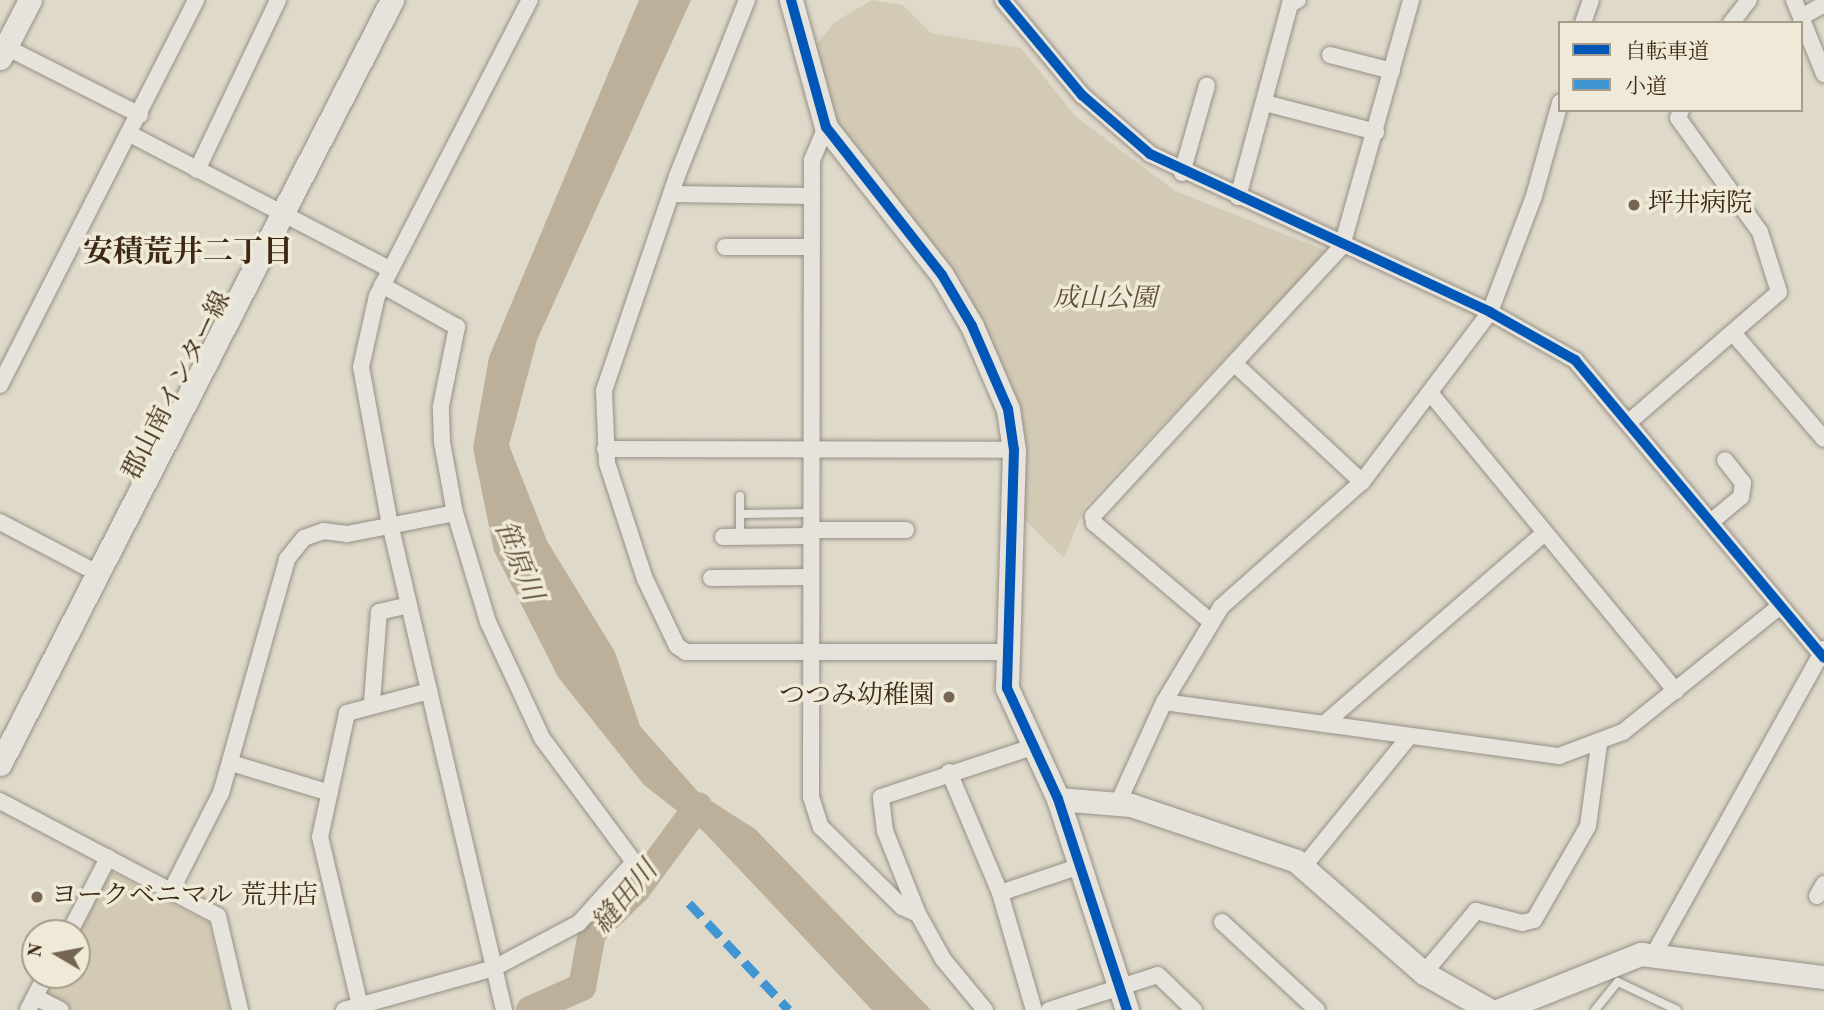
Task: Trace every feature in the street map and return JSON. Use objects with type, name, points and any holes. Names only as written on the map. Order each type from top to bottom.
[{"type":"street","points":[[30,0],[2,50],[140,115]]},
{"type":"street","points":[[0,385],[140,115],[196,0]]},
{"type":"street","points":[[0,736],[91,570],[275,211],[376,0]]},
{"type":"street","points":[[275,211],[392,0]]},
{"type":"street","points":[[504,1010],[390,525],[361,367],[369,316],[389,269],[530,0]]},
{"type":"street","points":[[747,0],[671,194],[610,362],[605,449],[645,579],[677,646],[690,653],[1004,652]]},
{"type":"street","points":[[791,0],[826,127],[957,298],[1008,410],[1014,450],[1004,652],[1010,698],[1058,799],[1123,999]]},
{"type":"street","points":[[1003,0],[1115,128],[1182,173],[1490,312],[1574,360],[1823,654],[1654,954]]},
{"type":"street","points":[[1238,197],[1290,4],[1298,0]]},
{"type":"street","points":[[1210,621],[1092,519],[1342,247],[1411,0]]},
{"type":"street","points":[[1584,21],[1591,0]]},
{"type":"street","points":[[1733,21],[1749,0]]},
{"type":"street","points":[[1794,0],[1803,21]]},
{"type":"street","points":[[197,170],[274,4]]},
{"type":"street","points":[[1801,17],[1824,4]]},
{"type":"street","points":[[1803,22],[1823,70]]},
{"type":"street","points":[[1329,55],[1392,71]]},
{"type":"street","points":[[1182,173],[1207,85]]},
{"type":"street","points":[[1265,103],[1376,132]]},
{"type":"street","points":[[1118,803],[1164,702],[1210,621],[1244,582],[1362,482],[1432,394],[1490,312],[1520,241],[1558,110]]},
{"type":"street","points":[[1629,422],[1734,334],[1779,292],[1760,232],[1678,118],[1680,112]]},
{"type":"street","points":[[826,127],[813,149],[811,247],[810,653],[816,818],[875,882],[918,914]]},
{"type":"street","points":[[130,134],[389,269]]},
{"type":"street","points":[[671,194],[812,196]]},
{"type":"street","points":[[725,247],[811,247]]},
{"type":"street","points":[[382,285],[457,327],[441,424],[455,513],[488,622],[522,703],[576,789],[634,862],[579,923],[495,968],[352,1008],[321,841],[347,713],[372,702],[429,691]]},
{"type":"street","points":[[1734,334],[1824,439]]},
{"type":"street","points":[[1235,364],[1362,482]]},
{"type":"street","points":[[1432,394],[1543,534],[1676,691]]},
{"type":"street","points":[[605,449],[1014,450]]},
{"type":"street","points":[[1711,522],[1741,497],[1743,483],[1725,460]]},
{"type":"street","points":[[171,891],[230,763],[287,559],[304,538],[323,531],[347,534],[455,513]]},
{"type":"street","points":[[0,522],[91,570]]},
{"type":"street","points":[[723,537],[810,526],[905,530]]},
{"type":"street","points":[[1324,724],[1543,534]]},
{"type":"street","points":[[0,764],[91,570]]},
{"type":"street","points":[[711,578],[810,577]]},
{"type":"street","points":[[372,702],[379,612],[410,606]]},
{"type":"street","points":[[1164,702],[1528,756],[1599,745],[1676,691],[1780,606]]},
{"type":"street","points":[[1304,866],[1409,737]]},
{"type":"street","points":[[1424,973],[1476,911],[1522,923],[1534,919],[1588,826],[1599,745]]},
{"type":"street","points":[[985,1010],[943,959],[918,914],[887,839],[881,797],[949,772],[1032,747]]},
{"type":"street","points":[[230,763],[330,793]]},
{"type":"street","points":[[949,772],[1000,893],[1034,1010]]},
{"type":"street","points":[[1058,799],[1118,803],[1304,866],[1424,973],[1489,1010]]},
{"type":"street","points":[[0,801],[171,891],[220,920],[240,1010]]},
{"type":"street","points":[[76,919],[108,858]]},
{"type":"street","points":[[1000,893],[1080,866]]},
{"type":"street","points":[[1222,922],[1317,1010]]},
{"type":"street","points":[[1500,1010],[1611,974],[1654,954],[1824,977]]},
{"type":"street","points":[[1049,1010],[1123,999],[1161,975],[1194,1010]]},
{"type":"street","points":[[32,1004],[61,1010]]},
{"type":"lane","points":[[740,496],[740,530]]},
{"type":"lane","points":[[740,514],[810,526]]},
{"type":"lane","points":[[1595,1010],[1611,974],[1677,1010]]},
{"type":"green space","name":"成山公園","points":[[872,0],[903,5],[931,33],[1021,48],[1075,116],[1175,191],[1327,251],[1085,506],[1064,558],[1019,514],[1021,426],[952,274],[831,118],[812,49],[835,22]]},
{"type":"green space","points":[[108,870],[209,923],[230,1010],[68,1010],[41,995],[44,989],[91,989],[91,919],[84,919]]},
{"type":"water","name":"笹原川","points":[[639,0],[691,0],[537,340],[509,445],[547,541],[615,652],[640,726],[700,794],[755,829],[931,1010],[872,1010],[703,831],[644,785],[558,677],[494,551],[473,448],[489,357]]},
{"type":"waterway","name":"縫田川","points":[[530,1010],[582,987],[592,933],[637,889],[698,806]]},
{"type":"marked path","points":[[689,903],[789,1010]]},
{"type":"cycle path","points":[[791,0],[826,127],[942,275],[972,326],[1008,409],[1014,450],[1007,688],[1058,799],[1127,1010]]},
{"type":"cycle path","points":[[1003,0],[1082,95],[1150,154],[1490,312],[1575,360],[1824,658]]},
{"type":"place","name":"坪井病院","points":[[1634,205]]},
{"type":"place","name":"つつみ幼稚園","points":[[949,697]]},
{"type":"place","name":"ヨークベニマル 荒井店","points":[[37,897]]},
{"type":"district","name":"安積荒井二丁目","points":[[188,253]]}]
